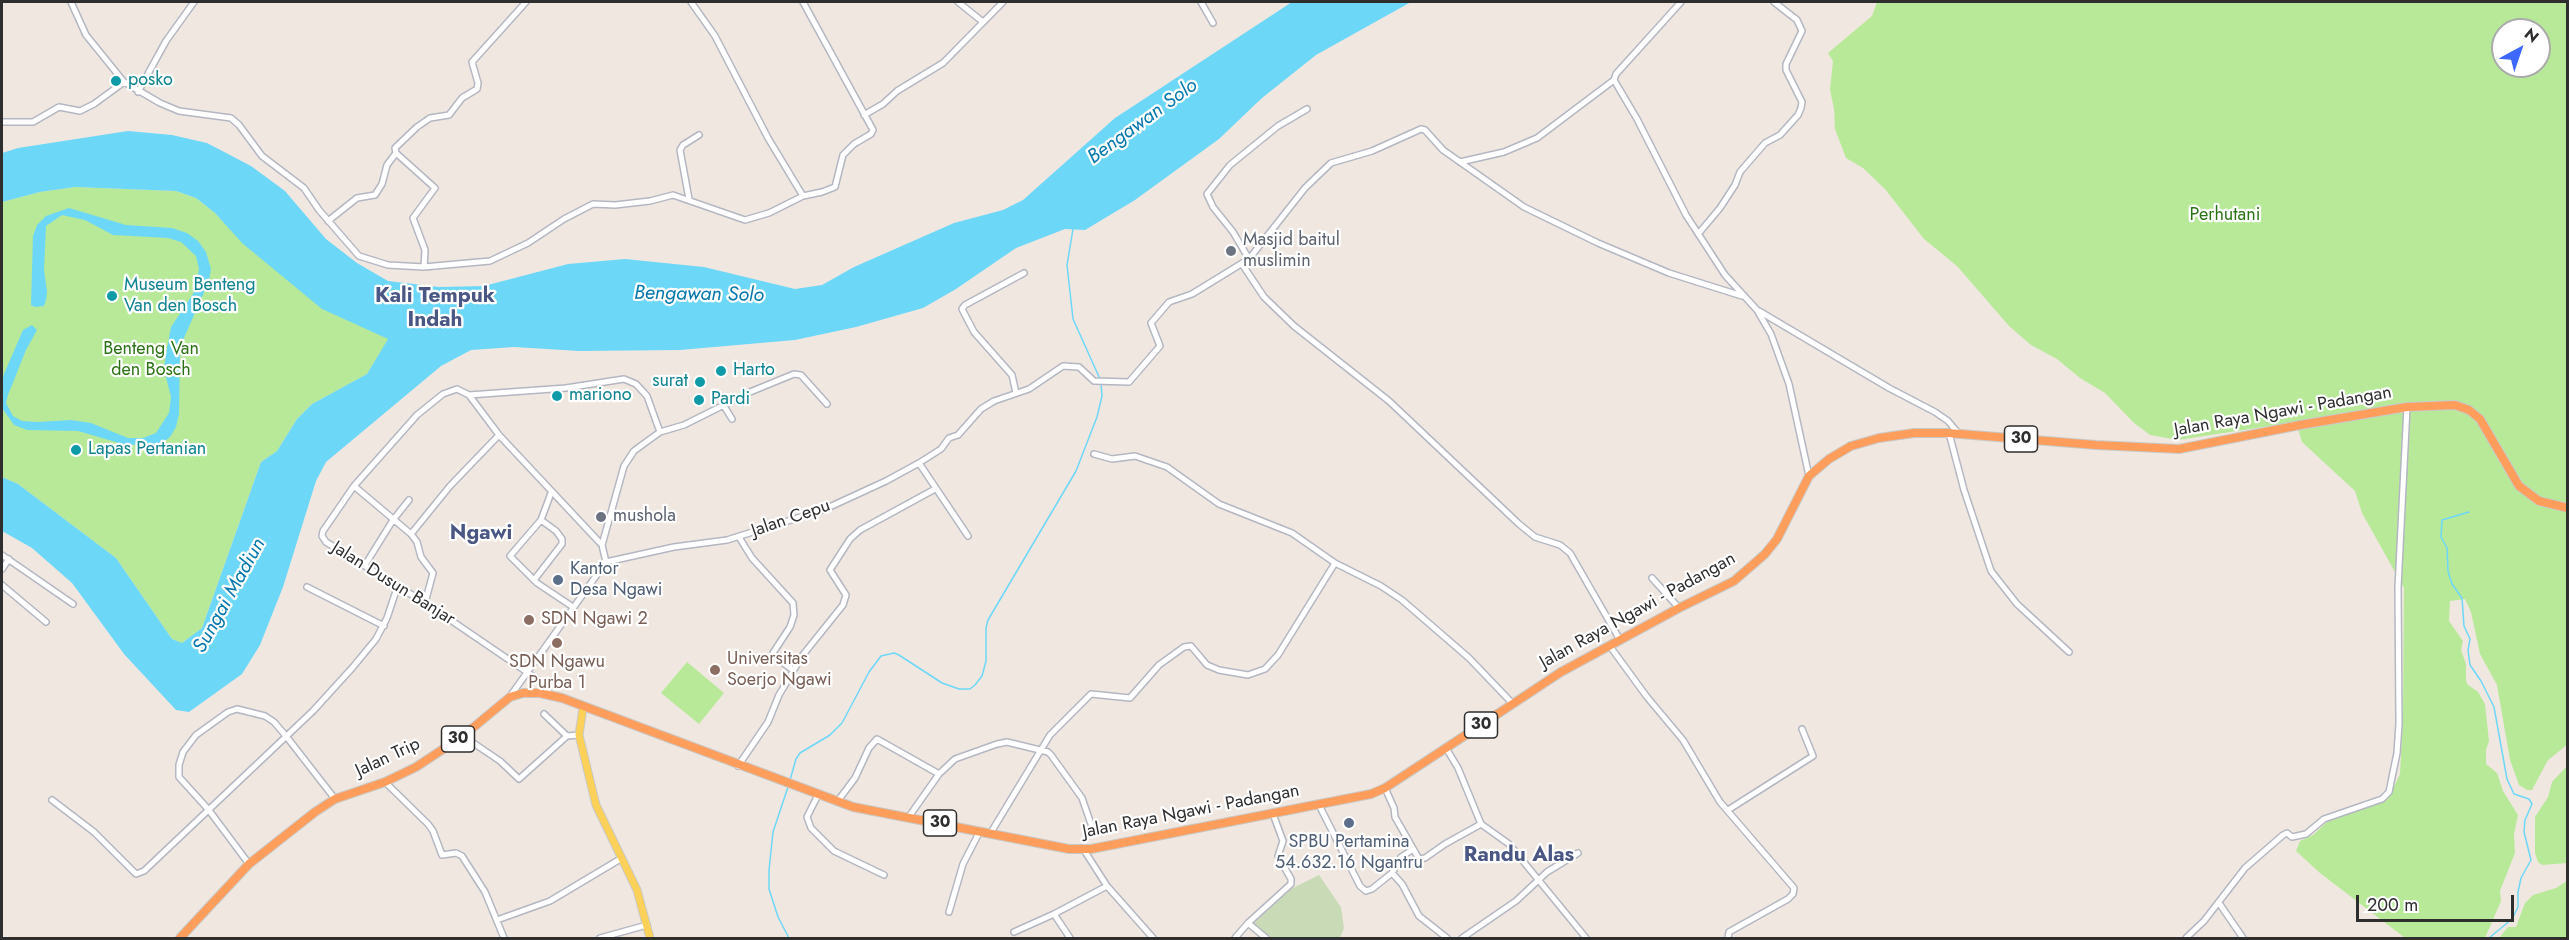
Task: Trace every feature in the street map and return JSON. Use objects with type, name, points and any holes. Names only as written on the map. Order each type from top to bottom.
[{"type":"highway","name":"Jalan Raya Ngawi - Padangan","points":[[738,766],[837,802],[1046,846],[1084,850],[1356,798],[1385,788],[1561,672],[1734,581],[1765,554],[1777,539],[1809,476],[1829,459],[1864,442],[1901,435],[1954,433],[2096,446],[2179,449],[2407,407],[2455,405],[2469,410],[2480,419],[2519,486],[2539,501],[2568,508]]},
{"type":"highway","name":"30","points":[[510,697],[534,692],[551,695],[738,766]]},
{"type":"highway","name":"Jalan Trip","points":[[180,939],[249,864],[302,821],[335,800],[385,782],[416,766],[463,736],[510,697]]},
{"type":"main road","points":[[584,708],[579,735],[596,805],[642,903],[650,939]]},
{"type":"street","points":[[71,2],[86,35],[124,82],[138,92],[179,111],[231,118],[262,156],[304,188],[351,249],[363,259],[388,265],[424,267],[490,261],[528,243],[564,219],[594,204],[615,205],[650,201],[670,195],[689,199],[745,220],[769,213],[803,196],[822,192],[837,185],[843,155],[854,144],[873,132],[803,2]]},
{"type":"street","points":[[138,92],[166,41],[194,2]]},
{"type":"street","points":[[328,221],[357,198],[375,195],[382,184],[387,165],[396,153],[397,146],[430,118],[449,115],[462,98],[477,89],[478,85],[472,68],[473,61],[526,2]]},
{"type":"street","points":[[691,2],[715,36],[768,138],[803,196]]},
{"type":"street","points":[[958,2],[982,21]]},
{"type":"street","points":[[864,115],[883,104],[897,91],[943,63],[1003,2]]},
{"type":"street","points":[[1201,2],[1213,23]]},
{"type":"street","points":[[1460,162],[1504,152],[1537,138],[1614,80],[1681,2]]},
{"type":"street","points":[[1698,233],[1720,208],[1740,172],[1765,143],[1780,135],[1798,115],[1802,102],[1786,70],[1790,55],[1802,31],[1797,20],[1774,2]]},
{"type":"street","points":[[1614,80],[1637,119],[1686,214],[1725,275],[1742,296],[1757,310],[1948,421],[1954,433],[1964,490],[1991,571],[2017,604],[2069,652]]},
{"type":"street","points":[[2,122],[33,122],[59,107],[80,111],[94,104],[124,82]]},
{"type":"street","points":[[1249,259],[1233,232],[1213,207],[1208,194],[1230,165],[1278,126],[1308,109]]},
{"type":"street","points":[[1620,640],[1570,553],[1560,545],[1535,537],[1519,524],[1389,401],[1293,326],[1264,297],[1242,264],[1249,259],[1305,188],[1335,162],[1372,152],[1421,129],[1425,130],[1443,150],[1524,207],[1598,243],[1669,273],[1742,296]]},
{"type":"street","points":[[689,199],[680,150],[683,145],[699,135]]},
{"type":"street","points":[[396,153],[435,188],[413,218],[425,250],[424,267]]},
{"type":"street","name":"Jalan Cepu","points":[[606,562],[739,537],[823,510],[919,464],[941,449],[947,439],[958,435],[981,409],[994,400],[1029,389],[1065,366],[1081,369],[1094,381],[1131,381],[1161,344],[1151,323],[1169,302],[1192,294],[1242,264]]},
{"type":"street","points":[[1016,393],[1012,375],[974,332],[963,309],[965,305],[1024,273]]},
{"type":"street","points":[[1757,310],[1771,334],[1784,365],[1809,476]]},
{"type":"street","points":[[510,697],[606,562],[602,545],[624,466],[634,451],[660,432],[684,425],[772,381],[798,373],[827,404]]},
{"type":"street","name":"Jalan Dusun Banjar","points":[[551,695],[545,685],[527,672],[425,603],[397,588],[365,565],[326,542],[322,536],[354,486],[433,400],[454,389],[469,395],[566,388],[624,379],[636,384],[647,396],[660,432]]},
{"type":"street","points":[[469,395],[499,435],[602,545]]},
{"type":"street","points":[[724,406],[732,418]]},
{"type":"street","points":[[2186,939],[2219,903],[2245,868],[2285,834],[2292,837],[2306,834],[2324,819],[2382,798],[2389,792],[2397,753],[2399,724],[2398,587],[2407,407]]},
{"type":"street","points":[[411,534],[450,486],[499,435]]},
{"type":"street","points":[[1094,454],[1112,459],[1135,456],[1167,467],[1211,500],[1282,527],[1335,563],[1381,586],[1402,600],[1475,664],[1513,704]]},
{"type":"street","points":[[919,464],[968,536]]},
{"type":"street","points":[[354,486],[411,534],[417,542],[423,559],[433,571],[425,603]]},
{"type":"street","points":[[738,766],[768,722],[793,670],[846,600],[843,590],[830,572],[850,539],[860,530],[935,489]]},
{"type":"street","points":[[551,493],[541,520],[510,556],[534,580],[573,607]]},
{"type":"street","points":[[365,565],[393,520],[409,500]]},
{"type":"street","points":[[534,580],[562,544],[562,539],[556,531],[541,520]]},
{"type":"street","points":[[739,537],[752,558],[793,603],[794,615],[790,627],[773,653],[793,670]]},
{"type":"street","points":[[2,555],[73,604]]},
{"type":"street","points":[[2,569],[9,559]]},
{"type":"street","points":[[990,834],[1058,725],[1091,694],[1130,698],[1159,665],[1184,646],[1191,646],[1207,665],[1219,670],[1248,675],[1265,669],[1285,645],[1335,563]]},
{"type":"street","points":[[1652,578],[1679,608]]},
{"type":"street","points":[[2,585],[46,622]]},
{"type":"street","points":[[307,587],[384,626]]},
{"type":"street","points":[[52,800],[94,832],[136,874],[144,871],[286,736],[353,667],[384,626],[397,588]]},
{"type":"street","points":[[1609,645],[1647,697],[1683,740],[1710,786],[1728,810],[1786,878],[1794,891],[1791,896],[1771,910],[1729,932],[1728,939]]},
{"type":"street","points":[[249,864],[208,809],[179,777],[179,765],[183,752],[196,735],[228,712],[240,709],[270,718],[335,800]]},
{"type":"street","points":[[544,714],[567,736]]},
{"type":"street","points":[[1728,810],[1814,756],[1802,729]]},
{"type":"street","points":[[463,736],[500,760],[518,779],[567,736],[579,735]]},
{"type":"street","points":[[837,802],[855,778],[869,747],[878,739],[939,774]]},
{"type":"street","points":[[908,818],[939,774],[955,759],[997,744],[1017,743],[1051,755],[1082,798],[1092,827]]},
{"type":"street","points":[[1446,748],[1458,768],[1481,824],[1509,844],[1586,939]]},
{"type":"street","points":[[385,782],[428,824],[442,855],[456,853],[462,856],[485,892],[504,939]]},
{"type":"street","points":[[1385,788],[1394,808],[1395,817],[1417,858],[1422,859],[1481,824]]},
{"type":"street","points":[[818,795],[807,817],[811,828],[834,851],[884,874]]},
{"type":"street","points":[[1319,805],[1364,889],[1372,889],[1392,873],[1401,857],[1412,850]]},
{"type":"street","points":[[1235,939],[1248,923],[1291,884],[1291,879],[1278,856],[1283,841],[1273,814]]},
{"type":"street","points":[[950,912],[963,864],[980,831]]},
{"type":"street","points":[[1084,850],[1107,886],[1153,939]]},
{"type":"street","points":[[1462,939],[1516,901],[1538,880],[1578,853]]},
{"type":"street","points":[[497,920],[550,902],[622,858]]},
{"type":"street","points":[[1392,873],[1402,884],[1419,916],[1446,939]]},
{"type":"street","points":[[1014,932],[1107,886]]},
{"type":"street","points":[[2219,903],[2242,939]]},
{"type":"street","points":[[1054,914],[1070,939]]},
{"type":"street","points":[[1248,923],[1266,939]]},
{"type":"street","points":[[600,939],[646,925]]},
{"type":"green space","name":"Perhutani","points":[[1877,2],[2567,2],[2567,745],[2548,760],[2532,790],[2519,785],[2510,760],[2497,685],[2480,654],[2471,612],[2465,599],[2450,601],[2449,621],[2463,641],[2461,650],[2466,664],[2467,684],[2478,692],[2485,704],[2489,741],[2486,750],[2486,764],[2497,773],[2503,791],[2518,815],[2514,834],[2515,853],[2500,891],[2501,901],[2485,938],[2405,938],[2320,873],[2296,851],[2300,841],[2313,835],[2327,822],[2388,799],[2400,774],[2404,588],[2362,513],[2355,491],[2302,442],[2296,422],[2178,440],[2150,435],[2133,422],[2105,393],[2080,378],[2057,359],[2031,345],[2009,326],[1957,266],[1924,239],[1885,189],[1863,168],[1846,158],[1835,129],[1830,90],[1833,61],[1828,53],[1872,16]]},
{"type":"green space","name":"Benteng Van den Bosch","points":[[75,187],[176,191],[196,198],[215,213],[243,243],[389,339],[367,374],[312,404],[297,419],[277,451],[261,462],[202,628],[182,643],[172,639],[116,558],[18,484],[2,477],[2,202],[40,192]]},
{"type":"green space","points":[[687,662],[724,693],[699,724],[661,693]]},
{"type":"green space","points":[[2567,766],[2567,863],[2542,865],[2538,862],[2535,853],[2535,817],[2548,797],[2552,782]]},
{"type":"green space","points":[[1319,875],[1341,907],[1344,928],[1340,938],[1270,938],[1252,924],[1291,889]]},
{"type":"green space","points":[[2567,881],[2567,938],[2499,938],[2508,927],[2516,927],[2525,903],[2533,895],[2556,888]]},
{"type":"water","points":[[1292,2],[1411,2],[1316,55],[1262,98],[1219,139],[1135,200],[1085,230],[1065,229],[1016,248],[956,289],[923,308],[856,327],[795,340],[680,350],[579,351],[514,347],[471,350],[441,366],[326,462],[316,481],[283,587],[260,645],[242,674],[189,712],[176,710],[124,654],[72,583],[32,548],[2,531],[2,477],[18,484],[116,558],[172,639],[182,643],[202,628],[261,462],[277,451],[297,419],[312,404],[367,374],[388,339],[322,309],[242,243],[215,213],[196,198],[176,191],[75,187],[40,192],[2,202],[2,153],[18,148],[128,131],[172,135],[207,143],[251,166],[285,191],[326,239],[357,263],[388,281],[439,287],[484,286],[568,264],[625,259],[704,267],[795,289],[822,285],[854,267],[954,223],[1003,210],[1023,200],[1115,118]]},
{"type":"water","points":[[69,208],[126,225],[172,228],[187,233],[198,241],[206,252],[211,269],[209,281],[180,347],[179,414],[176,427],[170,437],[161,444],[126,445],[78,431],[27,430],[14,425],[2,408],[4,374],[23,330],[32,325],[37,330],[26,350],[6,403],[13,416],[22,421],[71,420],[91,423],[128,438],[143,438],[156,433],[169,413],[171,397],[164,369],[166,354],[171,327],[193,294],[197,281],[199,269],[196,256],[181,242],[168,238],[113,235],[85,220],[62,215],[46,226],[44,270],[46,300],[44,306],[35,307],[31,305],[33,236],[37,225],[46,216]]},
{"type":"waterway","points":[[1073,229],[1067,265],[1073,319],[1100,379]]},
{"type":"waterway","points":[[790,780],[800,753],[830,735],[842,723],[869,672],[881,656],[894,653],[899,655],[942,683],[959,689],[970,689],[975,685],[982,676],[986,661],[988,620],[1076,471],[1097,417],[1102,396],[1101,383]]},
{"type":"waterway","points":[[2469,512],[2442,520],[2441,537],[2447,548],[2448,571],[2452,584],[2462,598],[2464,626],[2470,639],[2468,650],[2470,665],[2494,707],[2507,779],[2514,794],[2529,799],[2532,804],[2525,820],[2524,832],[2531,860],[2521,878],[2518,907],[2512,919],[2489,938]]},
{"type":"waterway","points":[[788,787],[773,832],[769,889],[778,917],[789,938]]},
{"type":"place","name":"posko","points":[[116,81]]},
{"type":"place","name":"Masjid baitul muslimin","points":[[1231,251]]},
{"type":"place","name":"Museum Benteng Van den Bosch","points":[[112,296]]},
{"type":"place","name":"Harto","points":[[721,371]]},
{"type":"place","name":"surat","points":[[700,382]]},
{"type":"place","name":"mariono","points":[[557,396]]},
{"type":"place","name":"Pardi","points":[[699,400]]},
{"type":"place","name":"Lapas Pertanian","points":[[76,450]]},
{"type":"place","name":"mushola","points":[[601,517]]},
{"type":"place","name":"Kantor Desa Ngawi","points":[[558,580]]},
{"type":"place","name":"SDN Ngawi 2","points":[[529,620]]},
{"type":"place","name":"SDN Ngawu Purba 1","points":[[557,643]]},
{"type":"place","name":"Universitas Soerjo Ngawi","points":[[715,670]]},
{"type":"place","name":"SPBU Pertamina 54.632.16 Ngantru","points":[[1349,823]]},
{"type":"district","name":"Kali Tempuk Indah","points":[[435,309]]},
{"type":"district","name":"Ngawi","points":[[481,534]]},
{"type":"district","name":"Randu Alas","points":[[1519,856]]},
{"type":"water label","name":"Bengawan Solo","points":[[1143,122]]},
{"type":"water label","name":"Bengawan Solo","points":[[699,295]]},
{"type":"water label","name":"Sungai Madiun","points":[[230,596]]}]
